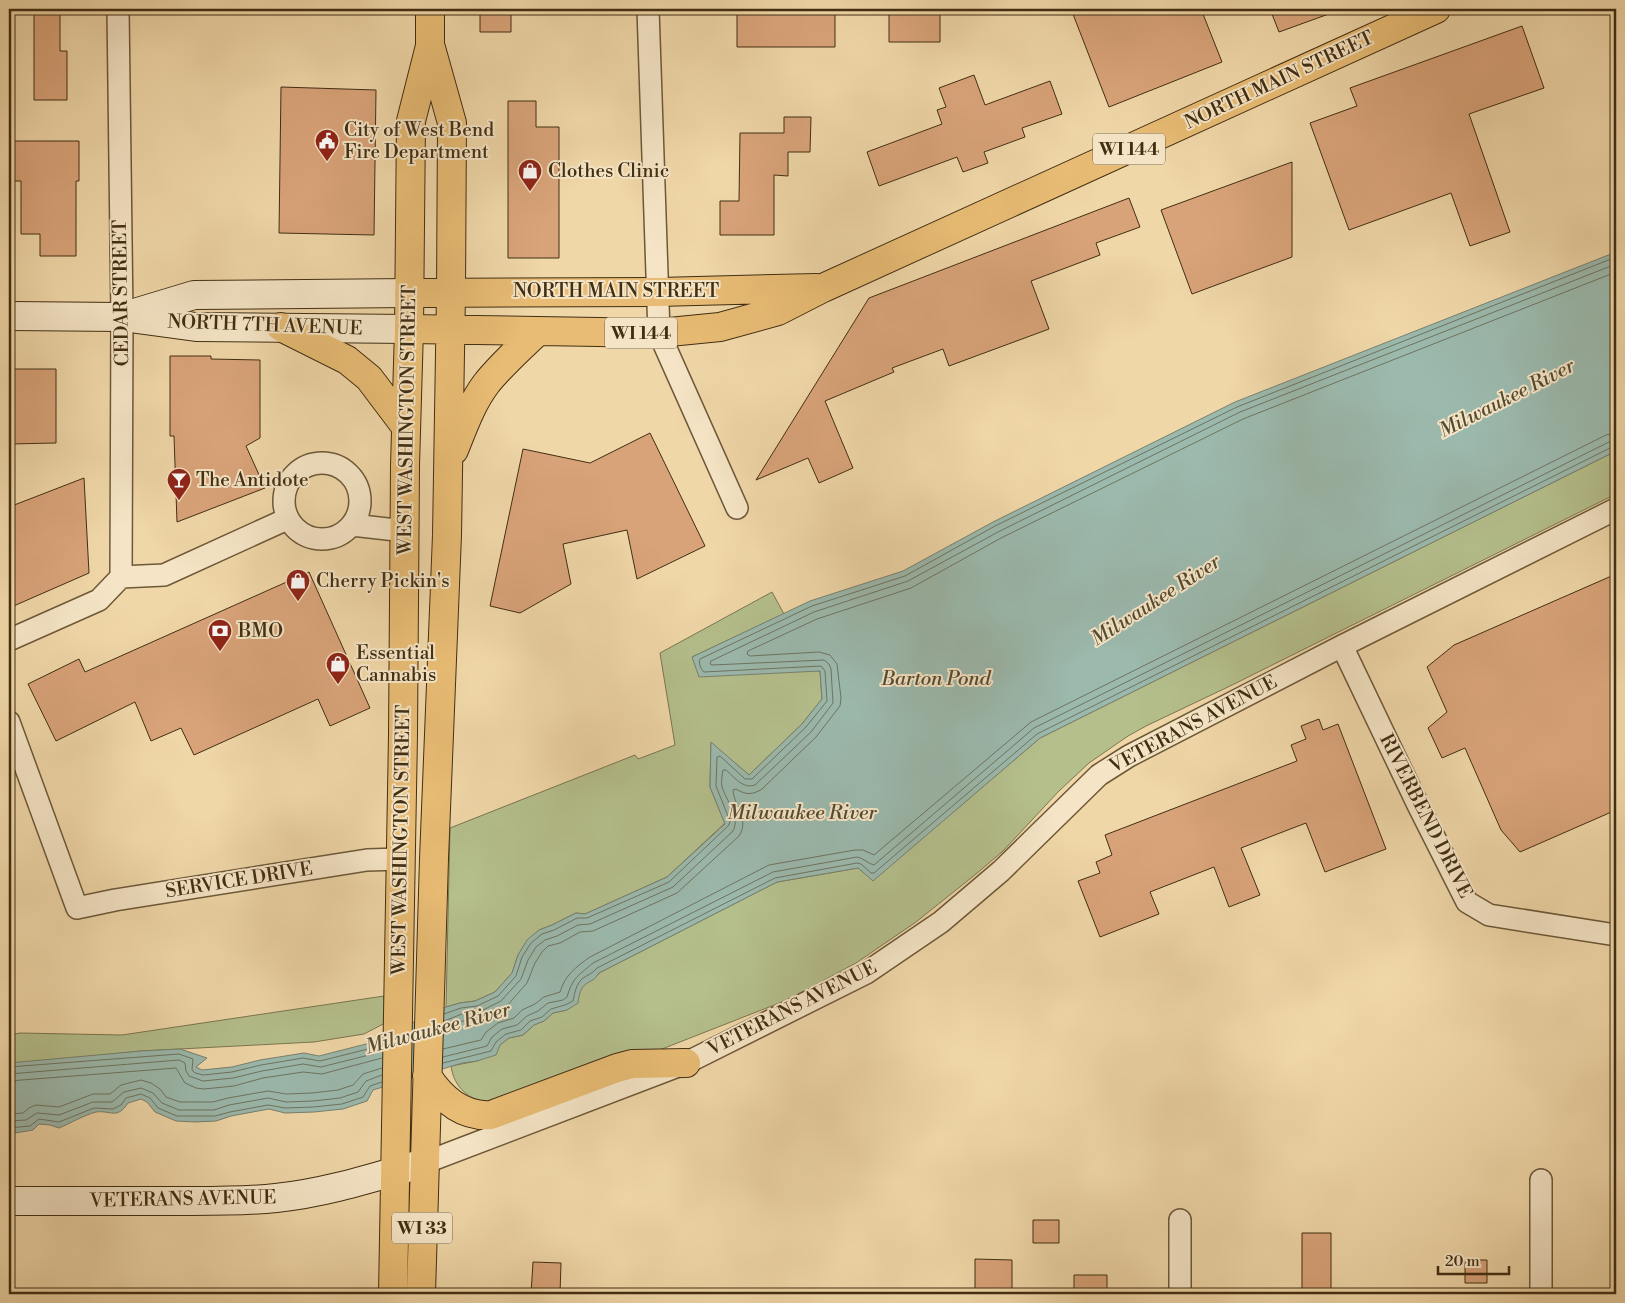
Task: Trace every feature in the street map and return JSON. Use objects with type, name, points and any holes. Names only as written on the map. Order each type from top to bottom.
[{"type":"main road","name":"WEST WASHINGTON STREET","points":[[395,1171],[411,121],[430,46],[430,9]]},
{"type":"main road","name":"NORTH MAIN STREET","points":[[409,329],[659,333],[720,327],[778,312],[823,288],[1436,9]]},
{"type":"main road","name":"WEST WASHINGTON STREET","points":[[430,46],[452,123],[451,330],[447,535],[432,936],[430,1085]]},
{"type":"main road","name":"NORTH MAIN STREET","points":[[409,293],[658,292],[823,288]]},
{"type":"main road","name":"NORTH 7TH AVENUE","points":[[122,317],[194,295],[409,293]]},
{"type":"main road","name":"NORTH 7TH AVENUE","points":[[9,316],[122,317],[196,326],[409,329]]},
{"type":"main road","points":[[281,327],[347,360],[368,378],[406,427]]},
{"type":"main road","points":[[448,466],[468,416],[485,386],[509,358],[538,332]]},
{"type":"main road","points":[[430,1085],[465,1112],[479,1116],[491,1115],[632,1064],[686,1062]]},
{"type":"main road","name":"WI 33","points":[[421,1294],[424,1162],[430,1085]]},
{"type":"main road","name":"VETERANS AVENUE","points":[[9,1201],[270,1199],[370,1179],[424,1162]]},
{"type":"main road","name":"WI 33","points":[[393,1294],[395,1171]]},
{"type":"street","name":"CEDAR STREET","points":[[118,9],[122,317],[121,577]]},
{"type":"street","points":[[648,9],[659,333],[737,508]]},
{"type":"street","points":[[319,462],[343,469],[352,478],[358,489],[360,502],[358,514],[352,525],[337,537],[326,540],[314,539],[303,535],[294,528],[287,519],[283,507],[283,494],[295,472],[306,465],[319,462]]},
{"type":"street","name":"VETERANS AVENUE","points":[[424,1162],[686,1062],[866,973],[941,922],[1001,871],[1099,775],[1129,756],[1342,646],[1616,509]]},
{"type":"street","points":[[9,640],[99,600],[121,577],[164,575],[287,519]]},
{"type":"street","points":[[352,525],[405,531]]},
{"type":"street","name":"RIVERBEND DRIVE","points":[[1342,646],[1467,902],[1488,915],[1616,935]]},
{"type":"street","name":"SERVICE DRIVE","points":[[9,722],[77,908],[115,900],[367,860],[401,858]]},
{"type":"street","points":[[1541,1180],[1541,1294]]},
{"type":"street","points":[[1180,1220],[1180,1294]]},
{"type":"green space","points":[[1616,451],[1616,494],[1128,736],[1089,763],[1059,791],[1003,851],[976,874],[916,922],[856,963],[787,1000],[662,1049],[515,1100],[500,1103],[483,1102],[470,1096],[459,1087],[451,1066],[477,1061],[509,1038],[523,1035],[534,1025],[544,1021],[553,1013],[567,1010],[585,983],[599,973],[777,882],[858,868],[873,880],[1040,738]]},
{"type":"green space","points":[[772,592],[784,614],[692,657],[820,671],[822,699],[802,724],[749,775],[711,743],[710,787],[725,823],[667,877],[585,914],[576,913],[539,930],[518,955],[512,973],[495,992],[475,1001],[446,1007],[450,828],[635,755],[638,759],[675,745],[660,653]]},
{"type":"green space","points":[[384,996],[385,1023],[364,1034],[314,1042],[141,1051],[9,1065],[9,1035],[20,1033],[122,1035]]},
{"type":"water","name":"Barton Pond","points":[[1616,252],[1616,451],[1040,738],[873,881],[858,868],[777,882],[599,973],[581,989],[578,1003],[567,1010],[553,1013],[544,1021],[534,1025],[523,1035],[509,1038],[500,1045],[496,1055],[462,1063],[373,1090],[367,1101],[343,1109],[285,1113],[269,1109],[231,1116],[216,1121],[195,1122],[176,1121],[155,1112],[147,1102],[141,1099],[128,1103],[117,1113],[96,1112],[59,1128],[39,1124],[33,1130],[9,1134],[9,1063],[180,1049],[207,1058],[196,1067],[202,1070],[232,1067],[260,1060],[304,1053],[319,1056],[370,1043],[446,1007],[475,1001],[495,992],[512,973],[518,955],[527,940],[539,930],[576,913],[585,914],[667,877],[725,824],[710,787],[711,742],[749,775],[802,724],[822,699],[820,671],[699,677],[692,657],[810,601],[903,571],[993,522],[1235,402]]},
{"type":"building","points":[[34,9],[60,9],[60,51],[67,51],[67,100],[34,100]]},
{"type":"building","points":[[480,9],[511,9],[511,32],[480,32]]},
{"type":"building","points":[[737,9],[835,9],[835,47],[737,47]]},
{"type":"building","points":[[889,9],[940,9],[940,42],[889,42]]},
{"type":"building","points":[[1071,9],[1201,9],[1222,62],[1109,107]]},
{"type":"building","points":[[1270,9],[1337,9],[1337,11],[1279,32]]},
{"type":"building","points":[[1522,26],[1544,88],[1469,114],[1510,232],[1470,246],[1451,193],[1349,230],[1310,123],[1357,106],[1350,88]]},
{"type":"building","points":[[974,75],[985,105],[1050,81],[1062,114],[1022,128],[1025,137],[984,152],[988,163],[963,172],[957,157],[879,186],[867,152],[942,124],[937,110],[946,107],[939,88]]},
{"type":"building","name":"City of West Bend Fire Department","points":[[281,87],[376,90],[374,235],[279,233]]},
{"type":"building","points":[[508,101],[536,101],[536,127],[559,127],[559,258],[508,258]]},
{"type":"building","points":[[784,117],[811,117],[810,152],[788,152],[788,176],[774,175],[774,235],[720,235],[720,201],[739,201],[740,133],[784,133]]},
{"type":"building","points":[[10,141],[79,141],[79,181],[76,181],[76,256],[40,256],[40,234],[21,234],[21,181],[10,181]]},
{"type":"building","points":[[1292,162],[1292,257],[1192,294],[1161,210]]},
{"type":"building","points":[[1129,198],[1140,227],[1096,243],[1100,255],[1031,281],[1049,329],[949,366],[943,349],[892,368],[894,372],[825,401],[853,468],[819,483],[808,458],[756,480],[869,298]]},
{"type":"building","points":[[170,356],[211,356],[211,359],[260,360],[260,438],[246,446],[265,488],[177,522],[174,436],[170,436]]},
{"type":"building","points":[[9,369],[56,369],[56,443],[9,444]]},
{"type":"building","points":[[650,433],[705,546],[637,579],[627,530],[563,544],[571,584],[520,613],[490,606],[523,449],[590,463]]},
{"type":"building","points":[[84,478],[89,573],[9,608],[9,507]]},
{"type":"building","points":[[309,572],[370,708],[330,726],[318,699],[194,755],[181,728],[151,741],[135,702],[56,741],[28,684],[79,659],[85,672]]},
{"type":"building","points":[[1616,574],[1616,810],[1520,852],[1501,830],[1465,748],[1442,758],[1428,728],[1447,712],[1427,667],[1454,645]]},
{"type":"building","points":[[1319,719],[1323,730],[1338,724],[1386,849],[1325,872],[1306,823],[1241,848],[1260,895],[1229,907],[1214,867],[1150,892],[1159,914],[1100,937],[1078,881],[1100,873],[1096,862],[1112,855],[1105,835],[1297,761],[1291,745],[1306,739],[1301,726]]},
{"type":"building","points":[[1033,1220],[1059,1220],[1059,1243],[1033,1243]]},
{"type":"building","points":[[1302,1233],[1331,1233],[1331,1294],[1302,1294]]},
{"type":"building","points":[[975,1259],[1012,1260],[1012,1289],[975,1289]]},
{"type":"building","points":[[1465,1260],[1487,1260],[1487,1283],[1465,1283]]},
{"type":"building","points":[[533,1262],[561,1263],[560,1294],[531,1294]]},
{"type":"building","points":[[1074,1275],[1107,1275],[1107,1294],[1074,1294]]},
{"type":"place","name":"City of West Bend Fire Department","points":[[327,162]]},
{"type":"place","name":"Clothes Clinic","points":[[530,192]]},
{"type":"place","name":"The Antidote","points":[[179,501]]},
{"type":"place","name":"Cherry Pickin's","points":[[298,602]]},
{"type":"place","name":"BMO","points":[[220,652]]},
{"type":"place","name":"Essential Cannabis","points":[[338,685]]},
{"type":"water label","name":"Milwaukee River","points":[[1507,399]]},
{"type":"water label","name":"Milwaukee River","points":[[1156,601]]},
{"type":"water label","name":"Milwaukee River","points":[[802,813]]},
{"type":"water label","name":"Milwaukee River","points":[[438,1029]]}]
